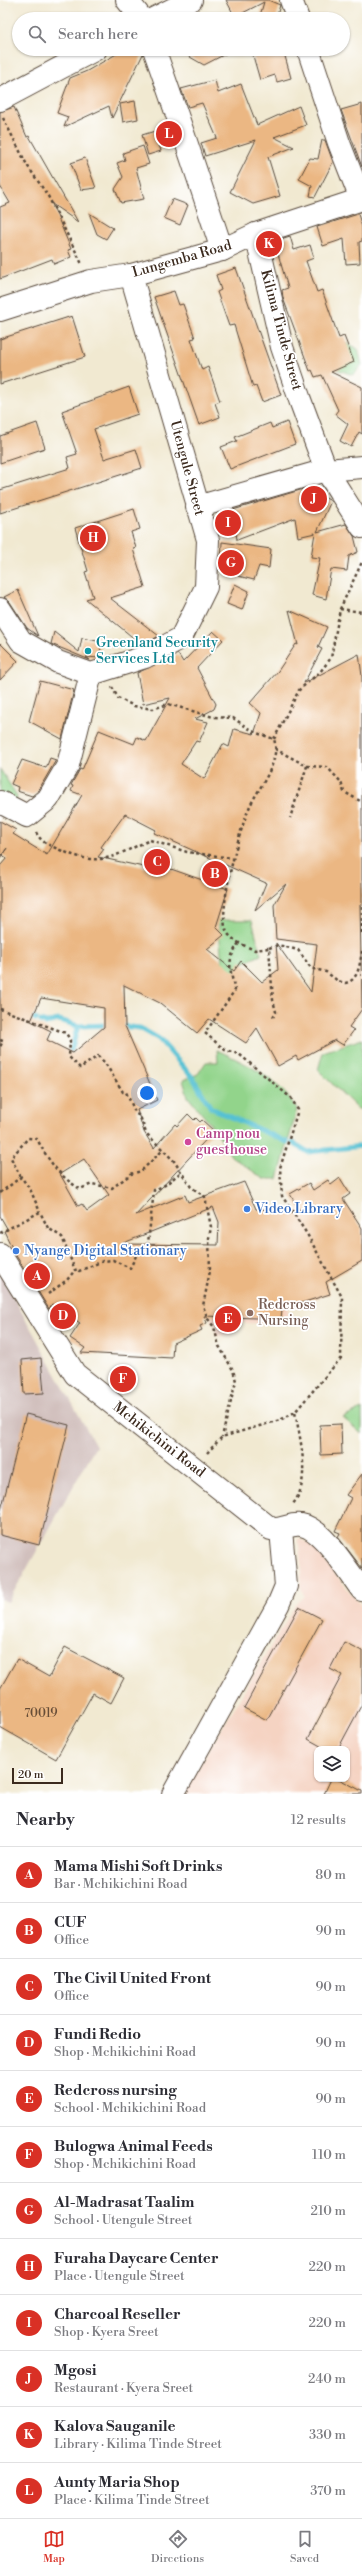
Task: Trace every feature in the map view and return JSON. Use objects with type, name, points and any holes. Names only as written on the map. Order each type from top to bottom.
[{"type":"street","points":[[127,0],[136,12]]},
{"type":"street","points":[[167,12],[191,0]]},
{"type":"street","points":[[292,0],[296,12]]},
{"type":"street","points":[[0,100],[83,56]]},
{"type":"street","points":[[157,56],[178,113],[189,153],[222,250]]},
{"type":"street","points":[[310,56],[339,143],[362,199]]},
{"type":"street","name":"Lungemba Road","points":[[0,310],[91,281],[131,275],[222,250],[256,234],[362,199]]},
{"type":"street","name":"Kilima Tinde Street","points":[[256,234],[282,347],[326,470],[362,527]]},
{"type":"street","name":"Utengule Street","points":[[100,671],[145,658],[181,638],[206,587],[208,540],[197,507],[168,398],[131,275]]},
{"type":"street","points":[[197,507],[326,470],[362,467]]},
{"type":"street","points":[[0,609],[21,641],[58,662],[100,671],[68,765],[48,799],[27,816],[0,802]]},
{"type":"street","name":"Mchikichini Road","points":[[0,1254],[75,1374],[195,1469],[276,1529]]},
{"type":"street","points":[[173,1794],[278,1605],[286,1586],[276,1529],[294,1524],[303,1525],[312,1529],[327,1543],[362,1590]]},
{"type":"path","points":[[0,113],[27,165],[48,196],[91,281]]},
{"type":"path","points":[[362,562],[340,609],[331,658],[320,672],[300,690],[274,739],[275,748],[268,774],[250,806],[232,858],[225,909],[226,930],[239,942],[255,950],[278,945],[298,950],[311,968],[326,972],[338,981],[345,983],[352,979],[360,968],[362,951]]},
{"type":"path","points":[[340,609],[362,612]]},
{"type":"path","points":[[100,671],[118,698],[134,706],[153,708],[168,704],[213,717],[232,718],[254,732],[274,739]]},
{"type":"path","points":[[275,748],[307,766],[327,767],[341,782],[344,792],[362,802]]},
{"type":"path","points":[[290,818],[307,766]]},
{"type":"path","points":[[27,816],[40,840],[72,855],[91,861],[118,856],[150,840],[187,852],[232,858]]},
{"type":"path","points":[[362,906],[362,935]]},
{"type":"path","points":[[222,1437],[280,1420],[295,1412],[341,1358],[342,1297],[307,1234],[282,1196],[280,1168],[298,1110],[291,1098],[239,1054],[218,1046],[205,1033],[235,990],[230,961],[231,954],[239,942]]},
{"type":"path","points":[[269,948],[273,1000],[276,1012],[273,1017]]},
{"type":"path","points":[[0,1009],[66,1032],[70,1040],[69,1057],[80,1068],[98,1056],[105,1063],[123,1092],[126,1092],[136,1114],[140,1116],[146,1133],[162,1151],[174,1161],[180,1173],[191,1187],[205,1197],[211,1227],[209,1238],[210,1271],[203,1306],[208,1319],[214,1328],[219,1346],[233,1370],[236,1381],[222,1437],[195,1469]]},
{"type":"path","points":[[0,1040],[3,1041],[0,1047]]},
{"type":"path","points":[[75,1270],[62,1237],[48,1228],[30,1189],[21,1177],[11,1158],[28,1138],[37,1139],[56,1171],[80,1189],[92,1184],[112,1188],[131,1174],[141,1171],[162,1151]]},
{"type":"path","points":[[35,1309],[75,1270],[79,1271],[103,1261],[114,1260],[130,1268],[136,1256],[148,1243],[154,1190],[165,1185],[180,1173]]},
{"type":"path","points":[[0,1192],[21,1177]]},
{"type":"path","points":[[0,1233],[40,1212]]},
{"type":"path","points":[[276,1529],[299,1498],[304,1463],[295,1412]]},
{"type":"shaded area","points":[[0,1273],[96,1446],[8,1602],[0,1599]]},
{"type":"shaded area","points":[[288,1306],[288,1316],[280,1315],[280,1324],[239,1323],[239,1328],[232,1329],[232,1335],[216,1336],[215,1323],[211,1323],[211,1312]]},
{"type":"shaded area","points":[[298,1538],[311,1544],[362,1607],[362,1794],[183,1794],[296,1604],[304,1596],[300,1585],[302,1571]]},
{"type":"green space","points":[[342,340],[358,349],[362,365],[353,375],[336,369]]},
{"type":"green space","points":[[0,769],[17,796],[16,804],[0,796]]},
{"type":"green space","points":[[218,920],[252,920],[261,955],[240,964],[224,986]]},
{"type":"green space","points":[[362,1039],[362,1109],[358,1109],[318,1070],[323,1052]]},
{"type":"green space","points":[[217,1050],[251,1067],[272,1081],[281,1089],[297,1109],[278,1179],[264,1179],[231,1156],[217,1132],[188,1097],[183,1080],[198,1074],[206,1062],[218,1062]]},
{"type":"green space","points":[[362,1409],[362,1434],[343,1418]]},
{"type":"building","points":[[226,0],[268,0],[280,5],[278,12],[261,12],[264,2],[245,12],[232,12]]},
{"type":"building","points":[[113,56],[142,56],[112,118],[109,106],[64,127],[68,117],[57,113],[70,78],[87,71]]},
{"type":"building","points":[[188,56],[221,56],[204,65]]},
{"type":"building","points":[[253,56],[285,56],[291,78],[277,82],[275,75],[260,80]]},
{"type":"building","points":[[215,80],[218,93],[241,84],[257,125],[299,106],[306,125],[274,137],[294,147],[268,157],[280,196],[253,204],[230,192],[256,140],[205,156],[201,143],[217,138],[202,103],[188,107],[181,89]]},
{"type":"building","points":[[135,101],[138,119],[123,122],[120,104]]},
{"type":"building","points":[[362,104],[362,167],[341,110]]},
{"type":"building","points":[[14,107],[27,137],[29,136],[78,222],[52,204],[71,249],[68,250],[71,257],[54,264],[52,259],[0,279],[0,207],[10,203],[0,186],[0,112]]},
{"type":"building","points":[[155,131],[161,151],[148,155],[142,135]]},
{"type":"building","points":[[322,140],[325,140],[333,162],[315,197],[310,196],[312,186],[299,179],[310,158],[318,159]]},
{"type":"building","points":[[143,146],[149,164],[136,168],[144,199],[121,203],[115,189],[123,177],[117,163],[125,160],[123,153]]},
{"type":"building","points":[[85,158],[96,188],[81,190],[71,163]]},
{"type":"building","points":[[172,199],[188,205],[180,225],[164,218]]},
{"type":"building","points":[[89,213],[113,228],[106,239],[97,234]]},
{"type":"building","points":[[358,214],[362,227],[362,241],[359,242],[360,263],[346,264],[344,239],[323,246],[317,227]]},
{"type":"building","points":[[290,236],[294,250],[310,245],[314,258],[306,261],[317,292],[322,290],[339,338],[344,336],[354,362],[331,372],[362,387],[362,434],[359,432],[351,447],[340,441],[348,424],[335,414],[338,410],[322,375],[315,377],[312,370],[310,371],[283,298],[282,290],[288,288],[276,247],[272,249],[271,242]]},
{"type":"building","points":[[236,268],[281,395],[262,402],[256,386],[253,387],[234,325],[229,326],[217,292],[221,290],[216,275]]},
{"type":"building","points":[[174,291],[179,305],[183,304],[195,338],[191,339],[202,370],[208,367],[220,401],[215,403],[220,417],[199,425],[154,297]]},
{"type":"building","points":[[72,316],[85,357],[0,384],[0,339]]},
{"type":"building","points":[[129,387],[138,414],[94,429],[104,459],[136,449],[142,468],[0,513],[0,490],[70,468],[67,457],[77,454],[62,411]]},
{"type":"building","points":[[287,422],[295,444],[230,469],[221,447],[237,441],[235,437],[270,423],[272,428]]},
{"type":"building","points":[[37,423],[45,448],[0,463],[0,436]]},
{"type":"building","points":[[307,488],[331,501],[317,532],[346,524],[354,536],[358,552],[349,556],[347,571],[331,569],[326,599],[312,595],[320,558],[311,557],[315,533],[298,537],[295,518],[237,540],[233,510]]},
{"type":"building","points":[[134,509],[140,529],[131,532],[136,548],[133,549],[145,587],[110,598],[159,636],[142,645],[86,599],[93,597],[85,572],[88,571],[75,528]]},
{"type":"building","points":[[222,542],[271,549],[269,568],[259,566],[254,580],[238,576],[243,565],[221,562]]},
{"type":"building","points":[[235,584],[249,591],[242,610],[227,604]]},
{"type":"building","points":[[18,590],[38,636],[27,628],[10,602],[4,597]]},
{"type":"building","points":[[289,610],[327,627],[318,647],[322,649],[304,683],[359,654],[362,676],[362,905],[360,905],[362,1009],[349,1027],[354,1030],[343,1045],[335,1040],[298,1060],[296,1056],[278,1066],[257,1028],[246,1043],[209,1019],[197,1033],[160,1003],[124,985],[125,1026],[157,1100],[137,1110],[144,1132],[154,1148],[175,1124],[177,1126],[188,1114],[194,1120],[196,1118],[200,1122],[202,1120],[214,1131],[136,1215],[185,1195],[188,1202],[244,1182],[256,1209],[300,1211],[290,1194],[309,1183],[313,1190],[328,1180],[331,1185],[340,1178],[350,1194],[343,1199],[362,1228],[362,1261],[326,1282],[330,1294],[282,1309],[281,1319],[204,1316],[207,1323],[200,1326],[202,1330],[173,1343],[172,1358],[81,1353],[85,1348],[70,1338],[80,1323],[52,1304],[49,1309],[15,1254],[4,1231],[8,1230],[0,1216],[0,866],[7,858],[2,855],[0,858],[0,821],[16,830],[13,834],[47,855],[82,795],[71,791],[73,786],[71,785],[80,769],[82,770],[99,730],[134,744],[137,737],[146,741],[170,698],[143,704],[137,673],[178,654],[183,662],[213,631],[223,640],[197,668],[216,704],[214,709],[195,719],[208,722],[199,742],[196,741],[181,764],[204,779],[223,744],[229,747],[234,729],[254,734],[261,713],[250,703],[278,671],[296,644],[298,645]],"holes":[[[125,814],[156,830],[154,833],[266,883],[255,910],[286,884],[274,905],[276,939],[317,944],[311,992],[276,943],[278,970],[262,982],[241,961],[234,971],[207,949],[224,935],[216,927],[228,889],[151,862],[148,868],[98,857],[104,849],[101,847]],[[41,998],[104,1008],[104,1027],[73,1053],[47,1040],[51,1031],[31,1021]],[[84,1159],[109,1195],[87,1211],[82,1204],[78,1206],[60,1174]],[[213,1207],[219,1222],[218,1245],[121,1244]]]},
{"type":"building","name":"Greenland Security Services Ltd","points":[[54,632],[79,652],[82,638],[102,642],[99,658],[86,657],[90,660],[51,644]]},
{"type":"building","points":[[0,643],[18,661],[0,680]]},
{"type":"building","points":[[40,681],[74,690],[62,739],[29,721]]},
{"type":"building","points":[[50,758],[56,760],[38,791],[32,796],[17,791],[18,787],[11,784],[22,760],[46,768]]},
{"type":"building","points":[[41,1358],[44,1393],[24,1394],[22,1360]]},
{"type":"building","points":[[26,1414],[69,1425],[39,1545],[0,1535],[0,1514]]},
{"type":"building","points":[[341,1424],[342,1454],[321,1455],[320,1425]]},
{"type":"building","points":[[362,1474],[362,1568],[338,1537],[340,1533],[335,1531],[351,1498],[346,1495]]},
{"type":"building","points":[[299,1607],[322,1619],[267,1720],[244,1708]]},
{"type":"building","points":[[344,1642],[362,1651],[362,1704],[340,1746],[321,1746],[308,1739],[342,1675],[330,1669]]},
{"type":"building","points":[[65,1647],[124,1678],[111,1703],[93,1693],[56,1759],[0,1727],[0,1689],[17,1659],[49,1677]]},
{"type":"building","points":[[330,1782],[345,1782],[362,1791],[362,1794],[324,1794]]},
{"type":"waterway","points":[[27,1014],[36,1019]]},
{"type":"waterway","points":[[41,1021],[45,1023],[59,1020],[78,1026],[110,1025]]},
{"type":"waterway","points":[[69,1057],[78,1026]]},
{"type":"waterway","points":[[120,1026],[140,1028],[159,1039],[193,1078],[211,1108],[287,1142]]},
{"type":"waterway","points":[[293,1143],[308,1152],[362,1146]]},
{"type":"place","name":"Aunty Maria Shop","points":[[169,134]]},
{"type":"place","name":"Kalova Sauganile","points":[[269,244]]},
{"type":"place","name":"Mgosi","points":[[314,499]]},
{"type":"place","name":"Charcoal Reseller","points":[[228,523]]},
{"type":"place","name":"Furaha Daycare Center","points":[[93,538]]},
{"type":"place","name":"Al-Madrasat Taalim","points":[[231,563]]},
{"type":"place","name":"Greenland Security Services Ltd","points":[[88,651]]},
{"type":"place","name":"The Civil United Front","points":[[157,862]]},
{"type":"place","name":"CUF","points":[[215,874]]},
{"type":"place","name":"Camp nou guesthouse","points":[[188,1142]]},
{"type":"place","name":"Video Library","points":[[247,1209]]},
{"type":"place","name":"Nyange Digital Stationary","points":[[16,1251]]},
{"type":"place","name":"Mama Mishi Soft Drinks","points":[[37,1276]]},
{"type":"place","name":"Redcross Nursing","points":[[250,1313]]},
{"type":"place","name":"Fundi Redio","points":[[63,1316]]},
{"type":"place","name":"Redcross nursing","points":[[228,1319]]},
{"type":"place","name":"Bulogwa Animal Feeds","points":[[123,1379]]}]
